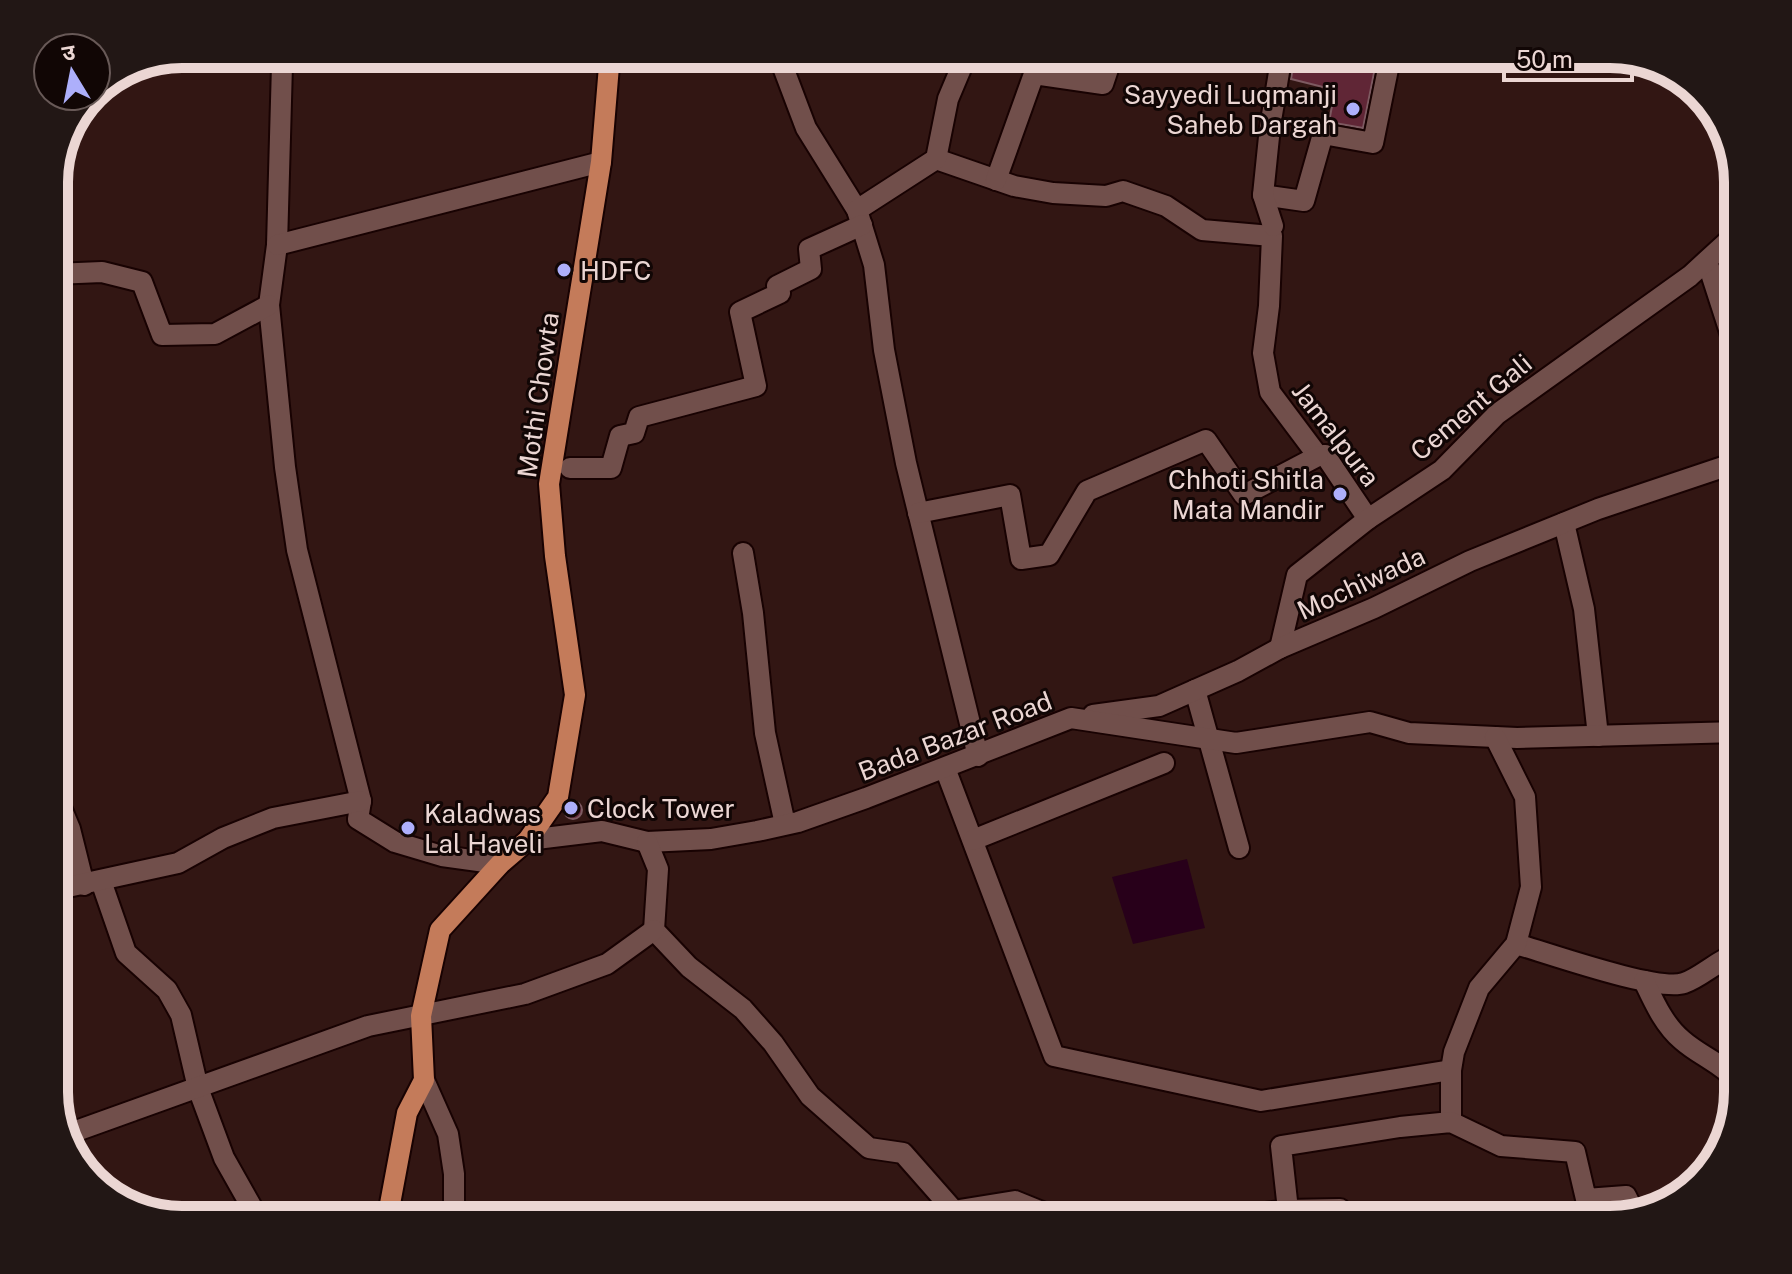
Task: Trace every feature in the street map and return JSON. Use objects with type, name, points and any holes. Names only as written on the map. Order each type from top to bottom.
[{"type":"main road","name":"Mothi Chowta","points":[[424,1080],[421,1016],[440,930],[500,864],[528,840],[558,797],[575,695],[555,556],[549,484],[601,162],[609,68]]},
{"type":"main road","points":[[390,1206],[407,1113],[424,1080]]},
{"type":"street","points":[[282,68],[277,245],[269,305],[285,467],[297,550],[361,801],[358,819],[395,842],[442,856],[500,864]]},
{"type":"street","points":[[783,68],[806,128],[859,218],[874,265],[884,350],[918,513],[978,756]]},
{"type":"street","points":[[570,468],[611,468],[620,436],[634,433],[639,417],[756,386],[740,312],[780,293],[777,286],[811,269],[809,249],[859,218],[936,159],[948,99],[961,68]]},
{"type":"street","points":[[996,180],[1034,74],[1103,84],[1108,68]]},
{"type":"street","points":[[936,159],[1014,186],[1053,193],[1106,196],[1123,191],[1166,206],[1202,230],[1273,231],[1263,195],[1280,68]]},
{"type":"street","points":[[1263,195],[1304,201],[1323,134],[1373,143],[1388,68]]},
{"type":"street","points":[[277,245],[601,162]]},
{"type":"street","name":"Jamalpura","points":[[1273,231],[1263,353],[1270,392],[1318,456],[1325,455],[1368,519]]},
{"type":"street","name":"Cement Gali","points":[[1280,648],[1297,575],[1368,519],[1442,470],[1497,414],[1690,276],[1724,245]]},
{"type":"street","points":[[1707,261],[1724,314]]},
{"type":"street","points":[[68,273],[102,272],[142,282],[162,335],[215,334],[269,305]]},
{"type":"street","points":[[918,513],[1010,495],[1021,559],[1049,555],[1087,491],[1206,440],[1244,495],[1318,456]]},
{"type":"street","name":"Mochiwada","points":[[1071,718],[1159,706],[1470,561],[1564,523],[1724,466]]},
{"type":"street","points":[[1564,523],[1584,609],[1598,736]]},
{"type":"street","points":[[743,553],[753,613],[765,733],[785,824]]},
{"type":"street","points":[[1195,690],[1239,848]]},
{"type":"street","name":"Bada Bazar Road","points":[[528,840],[602,831],[647,842],[711,839],[785,824],[866,798],[1071,718],[1236,743],[1370,722],[1409,733],[1495,737],[1724,732]]},
{"type":"street","points":[[1451,1122],[1454,1052],[1479,988],[1516,944],[1531,887],[1525,797],[1495,737]]},
{"type":"street","points":[[973,840],[1164,763]]},
{"type":"street","points":[[945,768],[1054,1056],[1261,1101],[1451,1070]]},
{"type":"street","points":[[68,887],[178,863],[223,838],[273,818],[361,801]]},
{"type":"street","points":[[68,824],[126,953],[167,990],[181,1015],[198,1088],[224,1158],[251,1206]]},
{"type":"street","points":[[647,842],[658,869],[654,930],[689,967],[743,1009],[773,1043],[810,1096],[869,1148],[903,1153],[949,1206]]},
{"type":"street","points":[[75,1131],[368,1026],[525,994],[607,964],[654,930]]},
{"type":"street","points":[[1516,944],[1644,981],[1684,983],[1724,957]]},
{"type":"street","points":[[1644,981],[1659,1012],[1682,1040],[1724,1067]]},
{"type":"street","points":[[424,1080],[448,1134],[454,1174],[454,1206]]},
{"type":"street","points":[[1288,1206],[1281,1146],[1451,1122],[1501,1146],[1575,1152],[1586,1199],[1626,1196],[1630,1204]]},
{"type":"street","points":[[996,1206],[1015,1201],[1027,1206]]},
{"type":"shaded area","points":[[1187,859],[1205,928],[1133,944],[1112,877]]},
{"type":"building","name":"Sayyedi Luqmanji Saheb Dargah","points":[[1293,68],[1375,68],[1363,128],[1329,122],[1335,90],[1291,79]]},
{"type":"building","name":"Clock Tower","points":[[573,801],[582,810],[573,819],[564,810]]},
{"type":"place","name":"Sayyedi Luqmanji Saheb Dargah","points":[[1353,109]]},
{"type":"place","name":"HDFC","points":[[564,270]]},
{"type":"place","name":"Chhoti Shitla Mata Mandir","points":[[1340,494]]},
{"type":"place","name":"Clock Tower","points":[[571,808]]},
{"type":"place","name":"Kaladwas Lal Haveli","points":[[408,828]]}]
